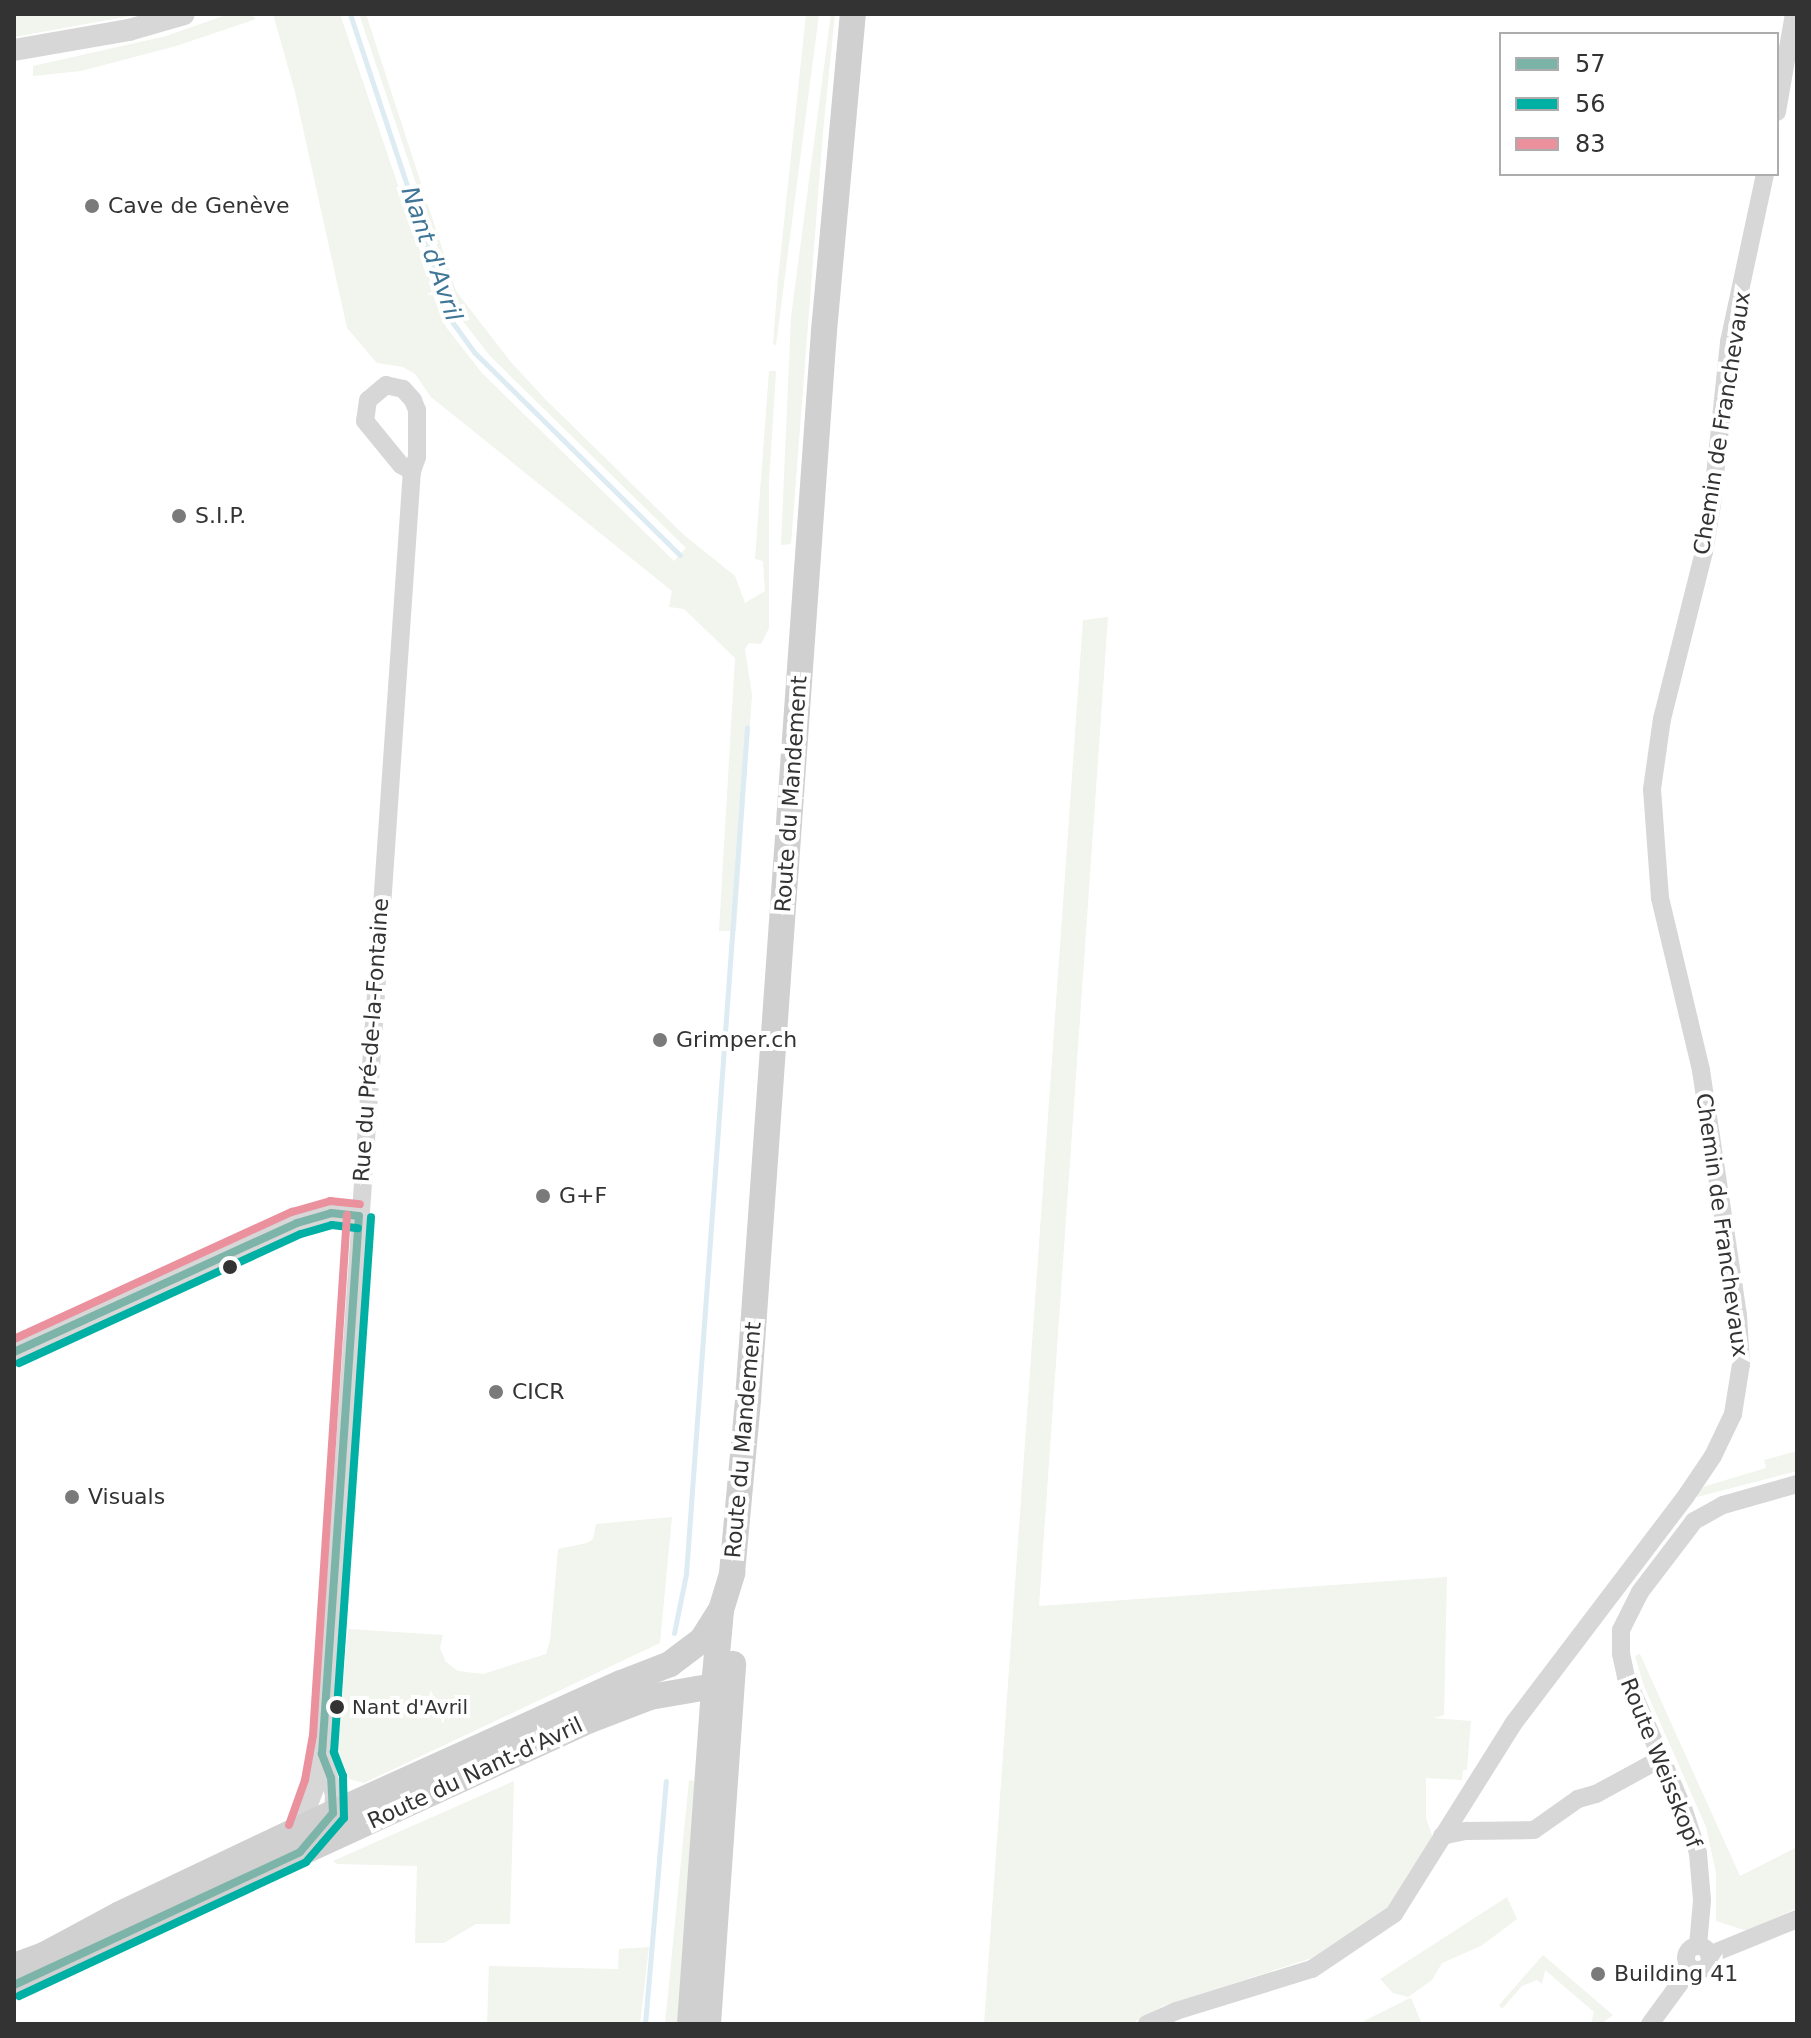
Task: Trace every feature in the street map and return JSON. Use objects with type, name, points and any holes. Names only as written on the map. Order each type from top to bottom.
[{"type":"main road","name":"Route du Mandement","points":[[708,2024],[721,1610],[732,1573],[748,1399],[823,346],[853,14]]},
{"type":"main road","name":"Route du Mandement","points":[[690,2024],[711,1733],[720,1677],[738,1612],[732,1573]]},
{"type":"main road","name":"Route du Nant-d'Avril","points":[[14,1985],[300,1840],[333,1813],[621,1683],[670,1664],[702,1640],[721,1610]]},
{"type":"main road","name":"Route du Nant-d'Avril","points":[[670,1664],[720,1677]]},
{"type":"main road","name":"Route du Nant-d'Avril","points":[[14,1966],[44,1955],[120,1914],[590,1720],[638,1701],[720,1677]]},
{"type":"main road","points":[[677,1692],[704,1717],[711,1733]]},
{"type":"street","points":[[14,50],[129,30],[184,14]]},
{"type":"street","points":[[1779,100],[1794,14]]},
{"type":"street","name":"Chemin de Franchevaux","points":[[1147,2024],[1325,1962],[1394,1914],[1412,1890],[1442,1836],[1513,1724],[1703,1471],[1727,1428],[1737,1399],[1741,1364],[1738,1315],[1701,1070],[1660,898],[1652,789],[1662,719],[1706,540],[1729,342],[1765,176]]},
{"type":"street","name":"Rue du Pré-de-la-Fontaine","points":[[300,1840],[322,1754],[412,471]]},
{"type":"street","points":[[14,1352],[297,1223],[331,1213],[359,1216]]},
{"type":"street","name":"Route Weisskopf","points":[[1650,2024],[1691,1968],[1686,1954],[1704,1951],[1698,1853],[1662,1758],[1623,1669],[1620,1639],[1626,1615],[1694,1521],[1723,1505],[1797,1484]]},
{"type":"street","name":"Rue du Pré-de-la-Fontaine","points":[[322,1754],[331,1778],[333,1813]]},
{"type":"street","points":[[1442,1836],[1466,1831],[1534,1830],[1578,1799],[1596,1794],[1662,1758]]},
{"type":"street","points":[[1704,1951],[1730,1949],[1797,1919]]},
{"type":"street","points":[[1701,1921],[1730,1949]]},
{"type":"shaded area","points":[[14,14],[141,14],[14,37]]},
{"type":"shaded area","points":[[229,14],[250,14],[256,19],[176,46],[81,71],[33,76],[33,66],[166,36]]},
{"type":"shaded area","points":[[273,14],[340,14],[446,327],[482,373],[674,561],[686,548],[490,356],[462,320],[359,14],[366,14],[456,291],[510,361],[545,399],[684,535],[735,576],[745,603],[765,591],[763,561],[755,559],[769,371],[776,371],[769,482],[769,628],[761,644],[749,643],[745,649],[752,695],[736,931],[719,931],[735,658],[684,609],[669,607],[672,591],[431,397],[415,374],[403,367],[377,363],[347,328],[295,92]]},
{"type":"shaded area","points":[[806,14],[819,14],[776,345],[773,344],[778,279]]},
{"type":"shaded area","points":[[831,14],[835,14],[791,544],[781,545],[791,317]]},
{"type":"shaded area","points":[[1108,617],[1039,1606],[1447,1577],[1444,1715],[1433,1718],[1471,1721],[1467,1770],[1463,1770],[1462,1780],[1426,1778],[1426,1818],[1433,1838],[1394,1903],[1312,1958],[1163,2006],[1131,2024],[984,2024],[1083,620]]},
{"type":"shaded area","points":[[1797,1451],[1797,1471],[1693,1498],[1699,1488],[1766,1468],[1764,1460]]},
{"type":"shaded area","points":[[672,1517],[660,1643],[364,1783],[349,1779],[341,1771],[337,1756],[348,1629],[443,1635],[440,1648],[446,1662],[458,1671],[483,1674],[546,1654],[550,1641],[558,1549],[587,1543],[593,1539],[596,1524]]},
{"type":"shaded area","points":[[1640,1654],[1740,1876],[1797,1847],[1797,1908],[1747,1931],[1716,1921],[1716,1873],[1706,1827],[1644,1686],[1635,1656]]},
{"type":"shaded area","points":[[689,1780],[695,1781],[679,2024],[665,2024]]},
{"type":"shaded area","points":[[514,1781],[510,1924],[476,1924],[444,1943],[415,1943],[417,1866],[337,1864],[333,1861]]},
{"type":"shaded area","points":[[1507,1897],[1517,1919],[1481,1946],[1442,1963],[1432,1980],[1408,1997],[1393,1993],[1380,1979]]},
{"type":"shaded area","points":[[649,1947],[640,2024],[487,2024],[489,1966],[618,1969],[619,1949]]},
{"type":"shaded area","points":[[1543,1955],[1613,2015],[1601,2024],[1591,2024],[1594,2012],[1545,1970],[1542,1984],[1537,1980],[1522,1986],[1502,2009],[1499,2005]]},
{"type":"shaded area","points":[[1410,1998],[1422,2024],[1358,2024]]},
{"type":"waterway","name":"Nant d'Avril","points":[[350,14],[453,323],[474,352],[680,555]]},
{"type":"waterway","points":[[674,1633],[686,1574],[747,727]]},
{"type":"waterway","points":[[645,2024],[666,1781]]},
{"type":"transit line","name":"83","points":[[14,1339],[292,1212],[330,1201],[360,1204]]},
{"type":"transit line","name":"57","points":[[14,1352],[297,1223],[331,1213],[359,1216]]},
{"type":"transit line","name":"83","points":[[289,1825],[305,1780],[313,1735],[347,1215]]},
{"type":"transit line","name":"57","points":[[14,1985],[300,1852],[333,1813],[331,1778],[322,1754],[359,1216]]},
{"type":"transit line","name":"56","points":[[19,1996],[306,1862],[344,1818],[343,1776],[334,1752],[371,1217]]},
{"type":"transit line","name":"56","points":[[19,1363],[301,1234],[332,1225],[358,1228]]},
{"type":"place","name":"Cave de Genève","points":[[92,206]]},
{"type":"place","name":"S.I.P.","points":[[179,516]]},
{"type":"place","name":"Grimper.ch","points":[[660,1040]]},
{"type":"place","name":"G+F","points":[[543,1196]]},
{"type":"place","name":"CICR","points":[[496,1392]]},
{"type":"place","name":"Visuals","points":[[72,1497]]},
{"type":"place","name":"Nant d'Avril","points":[[337,1707]]},
{"type":"place","name":"Building 41","points":[[1598,1974]]}]
